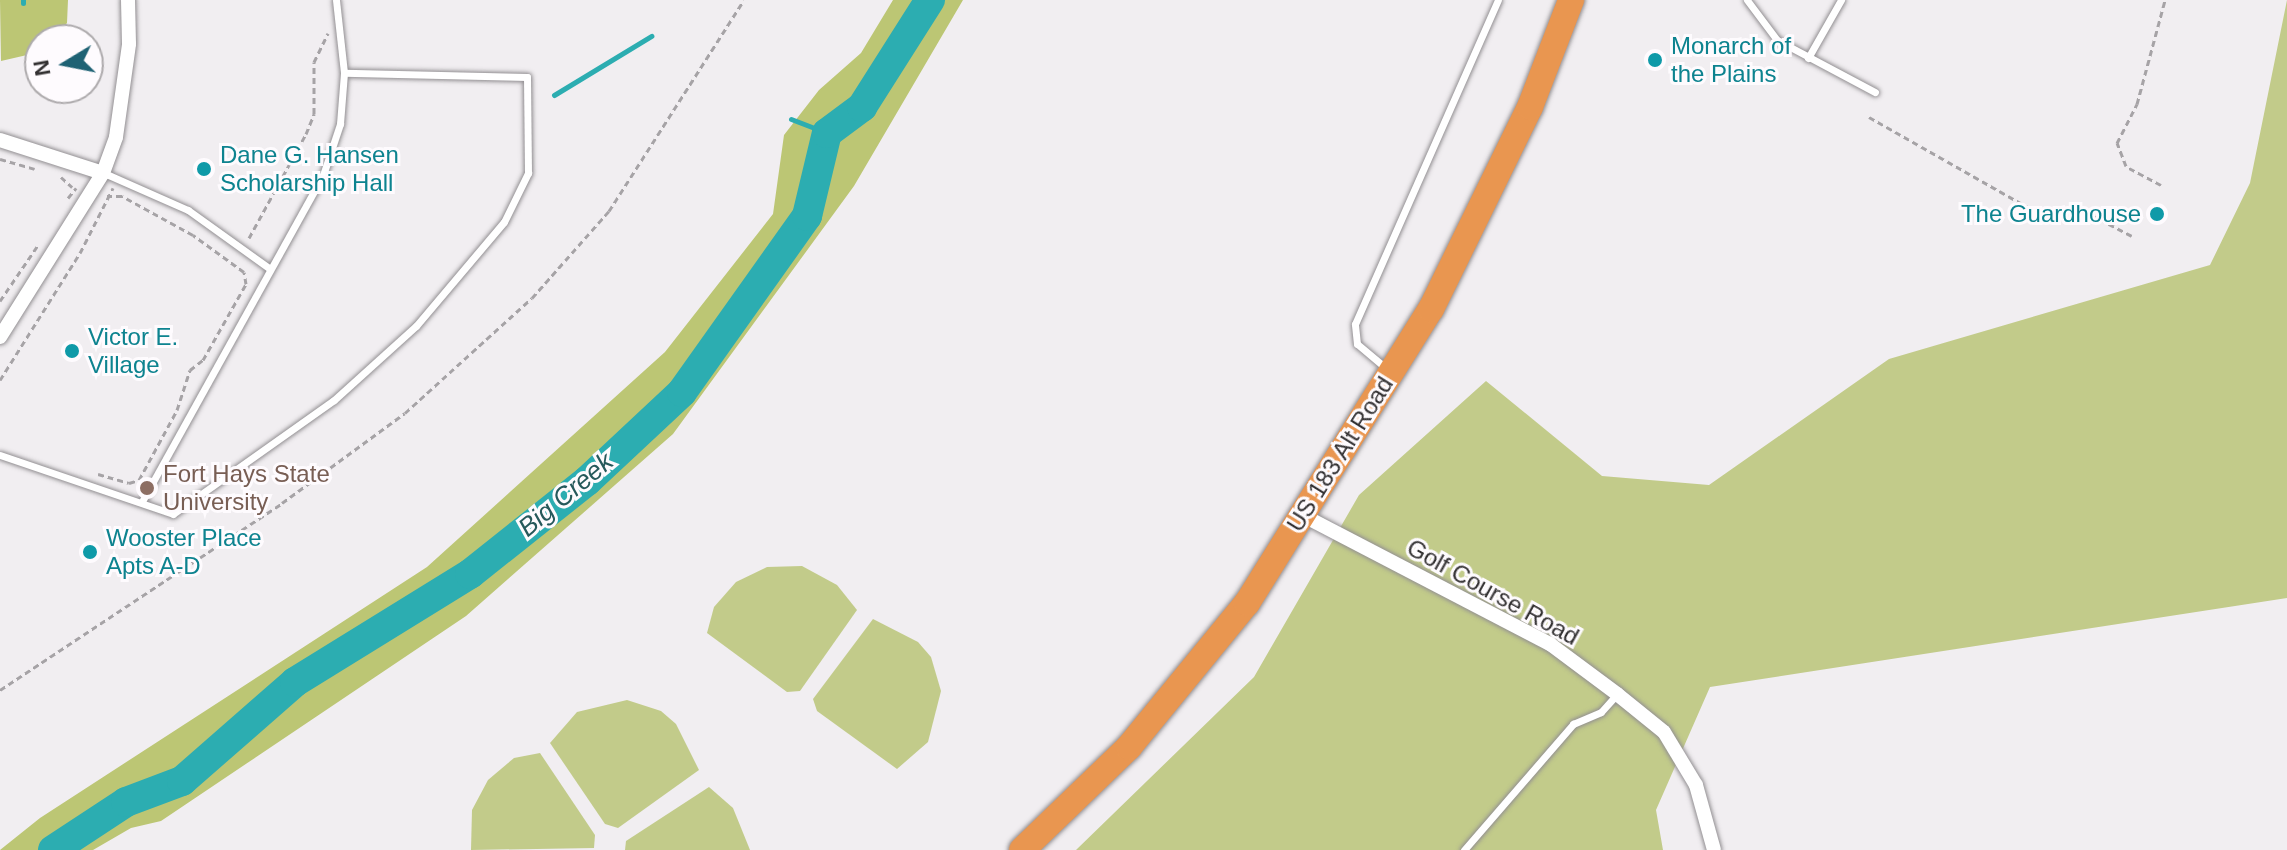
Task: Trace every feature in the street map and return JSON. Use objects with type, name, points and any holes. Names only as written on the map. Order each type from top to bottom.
[{"type":"highway","name":"US 183 Alt Road","points":[[1022,850],[1129,747],[1247,603],[1392,372],[1476,224],[1571,0]]},
{"type":"street","points":[[0,337],[103,173],[116,137],[129,44],[128,0]]},
{"type":"street","points":[[0,140],[103,173]]},
{"type":"street","name":"Golf Course Road","points":[[1302,515],[1550,644],[1617,694],[1672,745],[1696,785],[1714,850]]},
{"type":"lane","points":[[143,500],[323,175],[340,124],[344,73],[336,0]]},
{"type":"lane","points":[[1392,372],[1359,347],[1355,324],[1498,0]]},
{"type":"lane","points":[[1747,0],[1777,40],[1875,92]]},
{"type":"lane","points":[[1808,58],[1841,0]]},
{"type":"lane","points":[[0,455],[143,500],[173,514],[334,400],[416,326],[504,222],[528,173],[527,77],[344,73]]},
{"type":"lane","points":[[103,173],[188,210],[241,245],[270,269]]},
{"type":"lane","points":[[1464,850],[1573,724],[1601,712],[1617,694]]},
{"type":"path","points":[[0,690],[282,503],[392,422],[532,298],[609,211],[744,0]]},
{"type":"path","points":[[2161,185],[2126,166],[2117,143],[2137,104],[2165,0]]},
{"type":"path","points":[[232,262],[241,245],[261,221],[306,134],[314,114],[314,62],[332,26],[339,23]]},
{"type":"path","points":[[1869,117],[2031,209],[2082,210],[2132,236]]},
{"type":"path","points":[[0,159],[37,170]]},
{"type":"path","points":[[50,173],[72,187]]},
{"type":"path","points":[[84,471],[129,483],[139,480],[177,410],[190,370],[203,360],[246,284],[244,272],[232,262],[122,196],[91,191]]},
{"type":"green space","points":[[0,0],[68,0],[66,24],[24,24],[24,56],[1,61]]},
{"type":"green space","points":[[893,0],[963,0],[854,186],[673,434],[466,616],[161,821],[131,828],[93,850],[0,850],[40,818],[427,567],[665,352],[773,214],[784,135],[819,90],[861,53]]},
{"type":"green space","points":[[2287,0],[2287,598],[1710,687],[1656,810],[1663,850],[1076,850],[1254,677],[1359,495],[1486,381],[1602,476],[1709,485],[1889,359],[2210,265],[2250,183]]},
{"type":"green space","points":[[802,566],[837,585],[857,610],[800,691],[787,692],[707,633],[714,607],[736,582],[767,567]]},
{"type":"green space","points":[[873,619],[918,642],[931,657],[941,691],[928,742],[897,769],[817,711],[813,699]]},
{"type":"green space","points":[[627,700],[661,711],[676,724],[699,770],[618,828],[605,824],[550,743],[577,712]]},
{"type":"green space","points":[[540,753],[595,835],[594,848],[471,850],[472,810],[488,780],[514,758]]},
{"type":"green space","points":[[709,787],[733,808],[750,850],[625,850],[626,841]]},
{"type":"waterway","name":"Big Creek","points":[[53,850],[126,802],[182,781],[295,682],[470,574],[587,481],[682,392],[807,216],[827,133],[862,107],[930,0]]},
{"type":"waterway","points":[[554,95],[651,36]]},
{"type":"waterway","points":[[791,119],[827,133]]},
{"type":"place","name":"Monarch of the Plains","points":[[1655,60]]},
{"type":"place","name":"Dane G. Hansen Scholarship Hall","points":[[204,169]]},
{"type":"place","name":"The Guardhouse","points":[[2157,214]]},
{"type":"place","name":"Victor E. Village","points":[[72,351]]},
{"type":"place","name":"Fort Hays State University","points":[[147,488]]},
{"type":"place","name":"Wooster Place Apts A-D","points":[[90,552]]}]
